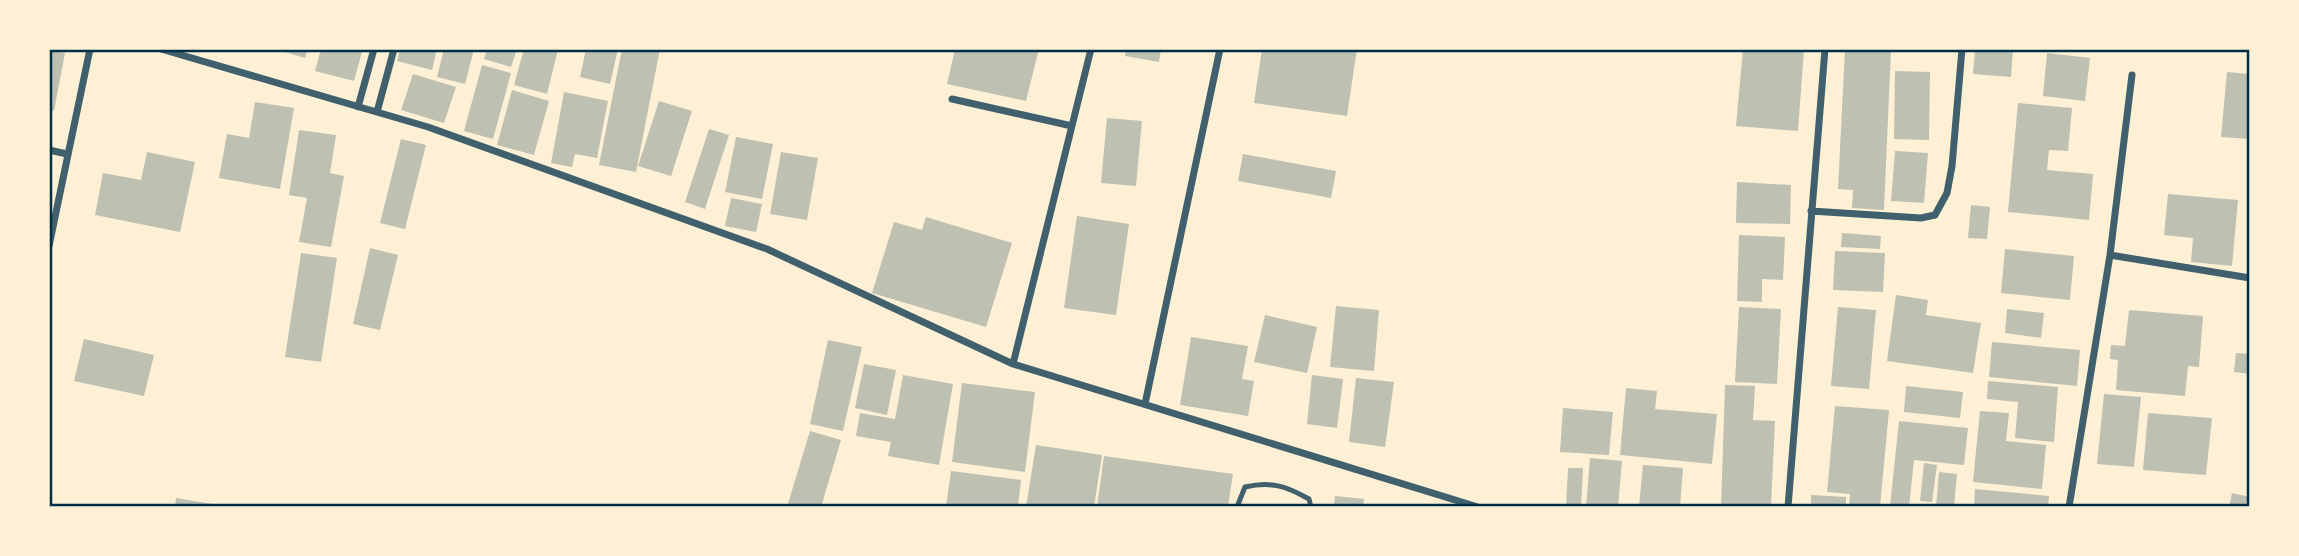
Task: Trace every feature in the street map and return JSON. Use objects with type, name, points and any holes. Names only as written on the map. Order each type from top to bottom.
[{"type":"street","points":[[49,246],[66,154],[90,49]]},
{"type":"street","points":[[161,49],[428,127],[767,249],[1013,364],[1478,507]]},
{"type":"street","points":[[358,107],[374,49]]},
{"type":"street","points":[[377,112],[394,49]]},
{"type":"street","points":[[1013,364],[1091,49]]},
{"type":"street","points":[[1145,404],[1220,49]]},
{"type":"street","points":[[1788,507],[1825,49]]},
{"type":"street","points":[[1811,211],[1921,218],[1935,215],[1947,193],[1952,166],[1962,49]]},
{"type":"street","points":[[2069,507],[2110,255],[2132,75]]},
{"type":"street","points":[[952,99],[1072,126]]},
{"type":"street","points":[[49,150],[66,154]]},
{"type":"street","points":[[2110,255],[2250,278]]},
{"type":"lane","points":[[1237,507],[1245,487],[1260,484],[1287,486],[1309,499],[1311,507]]},
{"type":"building","points":[[275,49],[308,49],[305,58]]},
{"type":"building","points":[[321,49],[362,52],[354,81],[315,71]]},
{"type":"building","points":[[400,49],[437,49],[432,70],[397,61]]},
{"type":"building","points":[[444,49],[474,49],[465,84],[437,77]]},
{"type":"building","points":[[487,49],[517,49],[511,67],[484,59]]},
{"type":"building","points":[[524,49],[558,50],[547,94],[514,85]]},
{"type":"building","points":[[586,49],[618,49],[610,84],[580,77]]},
{"type":"building","points":[[622,49],[660,49],[636,172],[599,165]]},
{"type":"building","points":[[955,49],[1039,49],[1026,101],[947,84]]},
{"type":"building","points":[[1126,49],[1161,49],[1159,62],[1125,56]]},
{"type":"building","points":[[1262,49],[1357,49],[1347,116],[1254,103]]},
{"type":"building","points":[[1743,49],[1804,49],[1798,131],[1736,126]]},
{"type":"building","points":[[1845,49],[1891,49],[1884,210],[1852,208],[1853,190],[1838,189]]},
{"type":"building","points":[[1975,49],[2013,49],[2011,77],[1973,74]]},
{"type":"building","points":[[49,50],[65,53],[54,111],[49,110]]},
{"type":"building","points":[[2047,53],[2090,58],[2085,101],[2043,96]]},
{"type":"building","points":[[482,65],[511,73],[493,139],[464,131]]},
{"type":"building","points":[[1895,71],[1930,72],[1929,140],[1894,139]]},
{"type":"building","points":[[2227,72],[2250,74],[2250,139],[2221,137]]},
{"type":"building","points":[[413,74],[456,87],[444,123],[401,110]]},
{"type":"building","points":[[512,90],[549,101],[534,155],[497,145]]},
{"type":"building","points":[[564,92],[608,101],[597,158],[575,154],[572,167],[551,163]]},
{"type":"building","points":[[659,101],[692,111],[671,176],[638,166]]},
{"type":"building","points":[[255,102],[294,108],[280,189],[219,178],[227,134],[249,138]]},
{"type":"building","points":[[2018,103],[2072,108],[2068,151],[2049,150],[2047,170],[2093,174],[2089,220],[2008,212]]},
{"type":"building","points":[[1107,118],[1142,121],[1136,186],[1101,183]]},
{"type":"building","points":[[709,129],[729,135],[705,209],[685,202]]},
{"type":"building","points":[[299,130],[336,135],[330,173],[344,176],[331,247],[299,242],[307,198],[289,195]]},
{"type":"building","points":[[736,137],[773,144],[762,199],[725,192]]},
{"type":"building","points":[[401,139],[426,145],[405,229],[380,223]]},
{"type":"building","points":[[1895,151],[1928,153],[1924,203],[1891,201]]},
{"type":"building","points":[[147,152],[195,162],[180,232],[95,215],[103,173],[141,180]]},
{"type":"building","points":[[781,152],[818,158],[807,220],[770,214]]},
{"type":"building","points":[[1243,154],[1336,171],[1331,198],[1238,181]]},
{"type":"building","points":[[1737,182],[1791,185],[1790,224],[1736,223]]},
{"type":"building","points":[[2168,194],[2238,200],[2232,266],[2191,262],[2193,238],[2164,235]]},
{"type":"building","points":[[731,198],[762,204],[756,232],[725,226]]},
{"type":"building","points":[[1971,205],[1990,207],[1987,239],[1968,238]]},
{"type":"building","points":[[1077,216],[1129,224],[1116,315],[1064,308]]},
{"type":"building","points":[[926,217],[1012,243],[986,327],[872,293],[894,222],[922,230]]},
{"type":"building","points":[[1842,233],[1881,236],[1880,249],[1841,247]]},
{"type":"building","points":[[1739,235],[1785,237],[1783,280],[1762,279],[1762,302],[1737,301]]},
{"type":"building","points":[[370,248],[398,255],[380,330],[353,324]]},
{"type":"building","points":[[2005,249],[2074,256],[2070,300],[2001,293]]},
{"type":"building","points":[[1835,251],[1885,253],[1883,292],[1833,290]]},
{"type":"building","points":[[301,253],[337,258],[321,362],[285,357]]},
{"type":"building","points":[[1896,295],[1928,300],[1926,315],[1981,323],[1973,373],[1887,361]]},
{"type":"building","points":[[1336,306],[1379,310],[1374,371],[1330,367]]},
{"type":"building","points":[[1739,307],[1781,309],[1777,384],[1735,382]]},
{"type":"building","points":[[1838,307],[1876,310],[1869,389],[1831,386]]},
{"type":"building","points":[[2007,309],[2044,313],[2041,338],[2005,333]]},
{"type":"building","points":[[2129,310],[2203,316],[2199,367],[2188,366],[2185,396],[2116,390],[2118,360],[2110,359],[2111,345],[2125,346]]},
{"type":"building","points":[[1265,315],[1317,327],[1307,373],[1254,362]]},
{"type":"building","points":[[1191,337],[1248,346],[1242,379],[1254,381],[1248,416],[1180,405]]},
{"type":"building","points":[[84,339],[154,355],[144,396],[74,381]]},
{"type":"building","points":[[828,340],[862,347],[843,431],[810,424]]},
{"type":"building","points":[[1992,342],[2080,350],[2077,386],[1989,377]]},
{"type":"building","points":[[2236,353],[2250,354],[2250,374],[2234,372]]},
{"type":"building","points":[[864,364],[896,370],[887,415],[855,408]]},
{"type":"building","points":[[903,375],[953,384],[939,465],[888,456],[891,442],[856,436],[860,413],[895,419]]},
{"type":"building","points":[[1312,375],[1343,379],[1337,428],[1307,424]]},
{"type":"building","points":[[1356,378],[1394,382],[1385,447],[1349,442]]},
{"type":"building","points":[[1988,381],[2058,387],[2054,442],[2015,438],[2018,402],[1987,399]]},
{"type":"building","points":[[962,383],[1035,392],[1025,472],[952,462]]},
{"type":"building","points":[[1725,385],[1755,386],[1753,420],[1775,421],[1771,507],[1721,507]]},
{"type":"building","points":[[1906,386],[1963,392],[1960,418],[1904,412]]},
{"type":"building","points":[[1626,388],[1657,391],[1655,409],[1717,414],[1712,464],[1620,455]]},
{"type":"building","points":[[2104,394],[2141,397],[2134,467],[2097,464]]},
{"type":"building","points":[[1835,406],[1889,410],[1880,507],[1849,507],[1850,494],[1827,492]]},
{"type":"building","points":[[1563,408],[1613,412],[1609,455],[1560,452]]},
{"type":"building","points":[[1980,411],[2009,413],[2006,441],[2046,445],[2042,489],[1973,482]]},
{"type":"building","points":[[2148,413],[2212,418],[2206,475],[2143,470]]},
{"type":"building","points":[[1899,421],[1968,428],[1964,465],[1914,460],[1909,507],[1890,506]]},
{"type":"building","points":[[810,431],[841,440],[821,507],[787,507]]},
{"type":"building","points":[[1036,445],[1102,455],[1094,507],[1026,507]]},
{"type":"building","points":[[1104,456],[1233,474],[1228,507],[1097,507]]},
{"type":"building","points":[[1590,458],[1622,461],[1618,507],[1586,507]]},
{"type":"building","points":[[1924,463],[1937,465],[1932,502],[1920,501]]},
{"type":"building","points":[[1643,465],[1683,468],[1680,507],[1639,507]]},
{"type":"building","points":[[1568,468],[1583,468],[1581,507],[1566,507]]},
{"type":"building","points":[[951,471],[1021,480],[1018,507],[946,507]]},
{"type":"building","points":[[1939,472],[1957,474],[1954,507],[1936,507]]},
{"type":"building","points":[[1975,489],[2049,496],[2048,507],[1974,507]]},
{"type":"building","points":[[2232,493],[2250,497],[2250,507],[2229,507]]},
{"type":"building","points":[[1811,495],[1846,497],[1846,507],[1811,507]]},
{"type":"building","points":[[1335,496],[1364,499],[1363,507],[1334,507]]},
{"type":"building","points":[[176,498],[212,504],[212,507],[175,507]]}]
